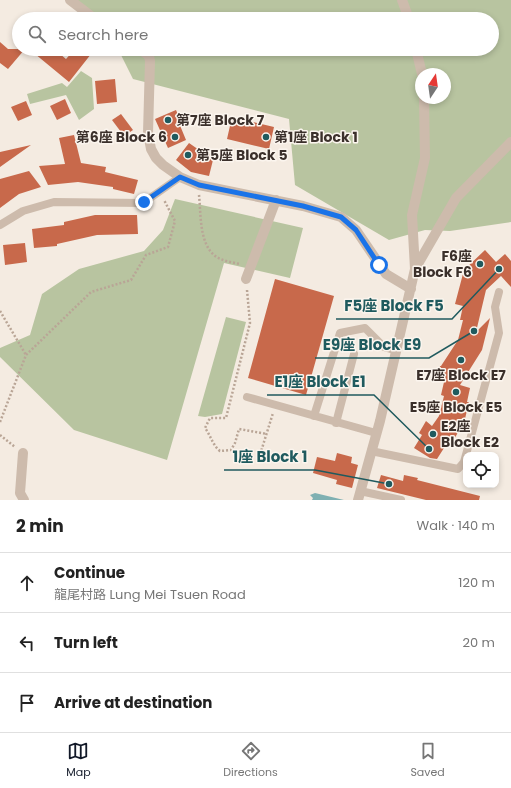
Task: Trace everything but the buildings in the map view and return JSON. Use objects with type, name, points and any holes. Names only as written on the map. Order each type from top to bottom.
[{"type":"street","points":[[70,0],[86,12]]},
{"type":"street","points":[[402,0],[406,12]]},
{"type":"street","points":[[149,56],[148,133],[151,150],[156,158],[180,177],[199,185],[276,200],[341,217],[356,230],[386,274],[411,289]]},
{"type":"street","points":[[418,56],[421,68]]},
{"type":"street","points":[[359,495],[397,351],[415,269],[412,216],[426,158],[424,104]]},
{"type":"street","points":[[415,269],[456,198],[511,142]]},
{"type":"street","points":[[246,279],[276,200]]},
{"type":"street","points":[[23,453],[20,493],[24,500]]},
{"type":"lane","points":[[0,225],[23,211],[46,203],[144,202],[180,177]]},
{"type":"lane","points":[[371,451],[458,469],[464,462],[499,333],[495,307],[499,292]]},
{"type":"lane","points":[[314,416],[340,333],[365,328],[384,347],[397,351]]},
{"type":"lane","points":[[336,423],[354,354]]},
{"type":"lane","points":[[247,398],[376,433]]},
{"type":"lane","points":[[359,495],[401,500]]},
{"type":"path","points":[[199,185],[201,219],[206,245],[214,255],[222,260],[250,267]]},
{"type":"path","points":[[0,422],[26,355],[91,292],[131,280],[146,255],[168,247],[175,221],[166,202],[156,194]]},
{"type":"path","points":[[246,279],[250,323],[226,418],[210,418],[205,428],[213,438],[215,448],[220,451],[231,450],[235,443],[239,429],[267,434]]},
{"type":"path","points":[[1,312],[26,355]]},
{"type":"path","points":[[0,317],[1,312]]},
{"type":"path","points":[[259,458],[276,405]]},
{"type":"path","points":[[0,435],[23,453]]},
{"type":"green space","points":[[70,0],[511,0],[511,222],[450,231],[425,230],[389,240],[295,185],[289,119],[133,79],[122,56],[499,56],[499,12],[91,12]]},
{"type":"green space","points":[[81,71],[92,78],[94,109],[79,120],[66,95],[30,104],[27,94],[62,83],[67,87]]},
{"type":"green space","points":[[175,199],[303,228],[290,278],[224,263],[167,460],[74,430],[0,357],[0,348],[30,335],[42,294],[79,269],[144,251],[163,230]]},
{"type":"green space","points":[[226,317],[246,322],[222,414],[205,417],[198,416]]},
{"type":"water","points":[[315,493],[344,500],[312,500],[313,498],[310,495]]},
{"type":"place","name":"第7座 Block 7","points":[[168,120]]},
{"type":"place","name":"第6座 Block 6","points":[[175,137]]},
{"type":"place","name":"第1座 Block 1","points":[[266,137]]},
{"type":"place","name":"第5座 Block 5","points":[[188,155]]},
{"type":"place","name":"F6座 Block F6","points":[[480,264]]},
{"type":"place","name":"F5座 Block F5","points":[[499,269]]},
{"type":"place","name":"E9座 Block E9","points":[[474,331]]},
{"type":"place","name":"E7座 Block E7","points":[[461,360]]},
{"type":"place","name":"E5座 Block E5","points":[[456,392]]},
{"type":"place","name":"E2座 Block E2","points":[[433,434]]},
{"type":"place","name":"E1座 Block E1","points":[[429,449]]},
{"type":"place","name":"1座 Block 1","points":[[389,484]]},
{"type":"route","points":[[144,202],[180,177],[199,185],[303,206],[341,217],[356,230],[379,265]]}]
